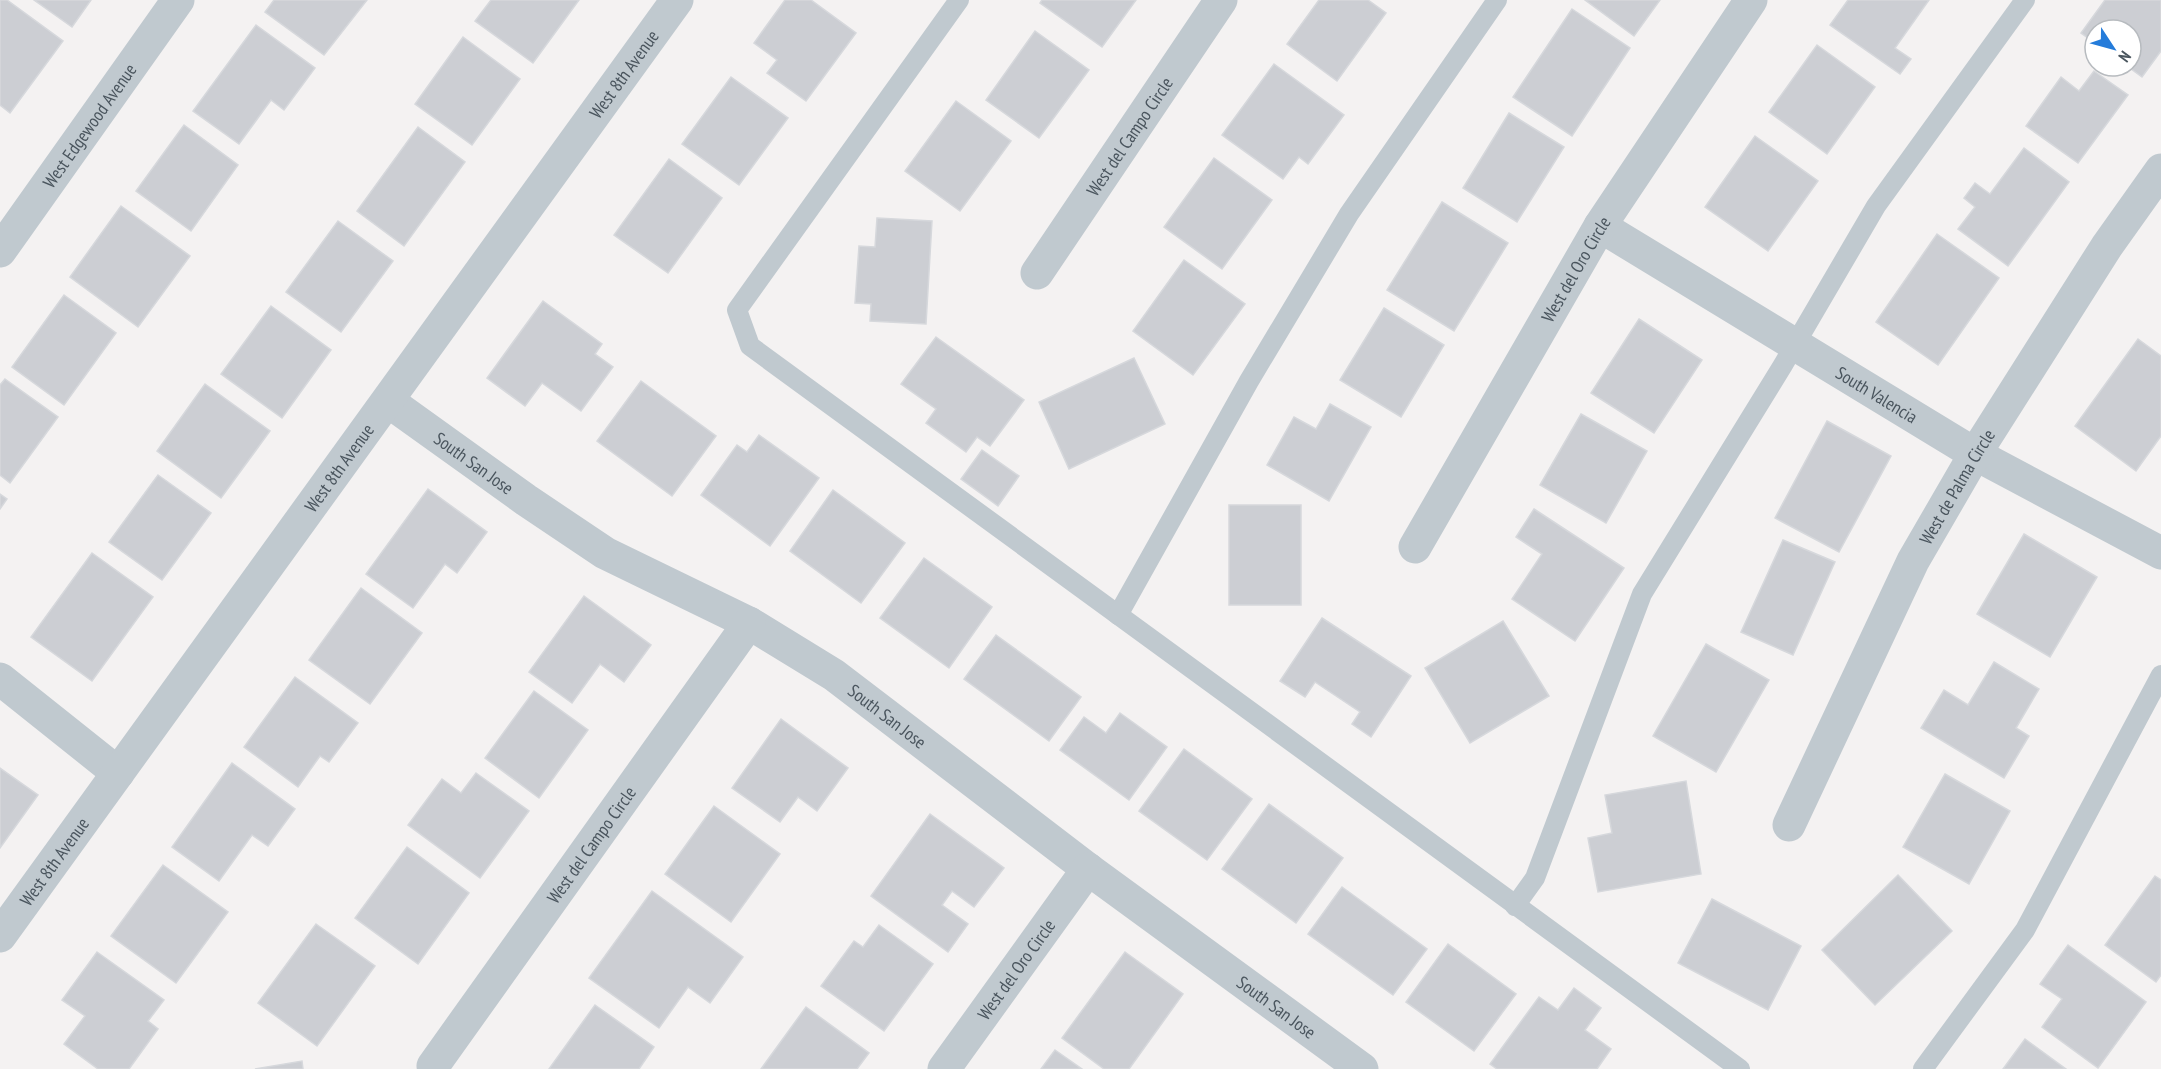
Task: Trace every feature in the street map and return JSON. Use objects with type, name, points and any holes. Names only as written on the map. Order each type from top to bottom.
[{"type":"street","name":"West Edgewood Avenue","points":[[0,251],[178,0]]},
{"type":"street","name":"West 8th Avenue","points":[[0,936],[677,0]]},
{"type":"street","name":"West del Campo Circle","points":[[1037,273],[1221,0]]},
{"type":"street","name":"West del Oro Circle","points":[[1415,548],[1600,226],[1751,0]]},
{"type":"street","name":"West de Palma Circle","points":[[1789,825],[1912,561],[1975,454],[2107,246],[2161,170]]},
{"type":"street","name":"South Valencia","points":[[1600,226],[1975,454],[2161,553]]},
{"type":"street","name":"South San Jose","points":[[388,401],[526,500],[605,553],[749,623],[834,675],[1088,869],[1362,1069]]},
{"type":"street","name":"West del Campo Circle","points":[[433,1066],[749,623]]},
{"type":"street","points":[[0,679],[118,773]]},
{"type":"street","name":"West del Oro Circle","points":[[944,1069],[1088,869]]},
{"type":"lane","points":[[959,0],[737,310],[750,346],[1740,1069]]},
{"type":"lane","points":[[1118,615],[1249,381],[1349,214],[1497,0]]},
{"type":"lane","points":[[1515,906],[1535,878],[1642,594],[1795,345],[1876,206],[2025,0]]},
{"type":"lane","points":[[1923,1069],[2025,930],[2161,675]]},
{"type":"building","points":[[0,0],[7,0],[63,41],[10,113],[0,105]]},
{"type":"building","points":[[34,0],[91,0],[72,27]]},
{"type":"building","points":[[274,0],[367,0],[324,55],[265,12]]},
{"type":"building","points":[[491,0],[579,0],[533,63],[475,21]]},
{"type":"building","points":[[785,0],[811,0],[856,33],[806,101],[767,73],[777,60],[754,43]]},
{"type":"building","points":[[1042,0],[1136,0],[1102,47],[1040,3]]},
{"type":"building","points":[[1319,0],[1368,0],[1386,13],[1337,81],[1287,44]]},
{"type":"building","points":[[1585,0],[1660,0],[1634,36]]},
{"type":"building","points":[[1848,0],[1929,0],[1895,48],[1911,59],[1900,74],[1830,25]]},
{"type":"building","points":[[2105,0],[2161,0],[2161,51],[2143,76],[2143,18],[2092,18]]},
{"type":"building","points":[[1572,9],[1630,48],[1572,136],[1513,97]]},
{"type":"building","points":[[256,25],[315,68],[284,110],[271,100],[239,144],[193,111]]},
{"type":"building","points":[[1035,31],[1089,70],[1039,138],[986,100]]},
{"type":"building","points":[[463,37],[520,79],[472,145],[415,104]]},
{"type":"building","points":[[1817,45],[1875,87],[1827,154],[1769,112]]},
{"type":"building","points":[[1274,64],[1344,115],[1308,164],[1299,157],[1283,179],[1222,135]]},
{"type":"building","points":[[731,77],[788,118],[739,185],[682,144]]},
{"type":"building","points":[[2061,77],[2079,91],[2089,78],[2104,78],[2128,95],[2078,163],[2026,126]]},
{"type":"building","points":[[956,101],[1011,141],[960,211],[905,171]]},
{"type":"building","points":[[1509,113],[1564,147],[1517,222],[1463,188]]},
{"type":"building","points":[[184,125],[238,165],[191,231],[136,191]]},
{"type":"building","points":[[418,127],[465,162],[404,246],[357,211]]},
{"type":"building","points":[[1755,136],[1818,181],[1768,251],[1705,207]]},
{"type":"building","points":[[2024,148],[2069,182],[2008,266],[1958,229],[1975,207],[1964,198],[1975,183],[1990,194]]},
{"type":"building","points":[[1214,158],[1272,200],[1222,269],[1164,227]]},
{"type":"building","points":[[669,159],[722,198],[668,273],[614,235]]},
{"type":"building","points":[[1442,202],[1508,243],[1454,331],[1387,290]]},
{"type":"building","points":[[121,206],[190,256],[138,327],[70,277]]},
{"type":"building","points":[[877,218],[932,221],[926,324],[870,321],[871,304],[855,303],[859,246],[875,247]]},
{"type":"building","points":[[338,221],[393,261],[341,332],[286,292]]},
{"type":"building","points":[[1937,234],[1999,278],[1938,365],[1876,322]]},
{"type":"building","points":[[1184,260],[1245,304],[1193,375],[1133,331]]},
{"type":"building","points":[[64,295],[116,333],[64,405],[12,367]]},
{"type":"building","points":[[543,301],[602,344],[595,354],[613,367],[581,411],[542,383],[525,406],[487,378]]},
{"type":"building","points":[[271,306],[331,350],[282,418],[221,374]]},
{"type":"building","points":[[1384,308],[1444,345],[1401,417],[1340,380]]},
{"type":"building","points":[[1639,319],[1702,360],[1654,433],[1591,393]]},
{"type":"building","points":[[936,337],[1024,400],[990,446],[977,437],[966,452],[926,423],[936,409],[901,384]]},
{"type":"building","points":[[2138,339],[2161,356],[2161,436],[2136,471],[2075,426]]},
{"type":"building","points":[[1134,358],[1165,424],[1069,469],[1039,402]]},
{"type":"building","points":[[5,379],[58,417],[10,483],[0,475],[0,385]]},
{"type":"building","points":[[641,381],[716,436],[672,496],[597,441]]},
{"type":"building","points":[[205,384],[270,431],[221,498],[157,451]]},
{"type":"building","points":[[1330,404],[1371,427],[1329,501],[1267,465],[1294,417],[1316,429]]},
{"type":"building","points":[[1581,414],[1647,451],[1606,523],[1540,485]]},
{"type":"building","points":[[1827,421],[1891,456],[1839,552],[1775,518]]},
{"type":"building","points":[[759,435],[819,478],[770,546],[701,495],[737,445],[747,452]]},
{"type":"building","points":[[982,450],[1019,476],[998,506],[961,479]]},
{"type":"building","points":[[158,475],[211,513],[162,580],[109,542]]},
{"type":"building","points":[[428,489],[487,532],[457,573],[445,564],[413,608],[366,574]]},
{"type":"building","points":[[833,490],[905,543],[861,603],[790,551]]},
{"type":"building","points":[[0,494],[7,499],[0,509]]},
{"type":"building","points":[[1229,505],[1301,505],[1301,605],[1229,605]]},
{"type":"building","points":[[1534,509],[1624,568],[1575,641],[1512,599],[1542,554],[1516,537]]},
{"type":"building","points":[[2024,534],[2097,577],[2050,657],[1977,614]]},
{"type":"building","points":[[1783,540],[1835,562],[1793,655],[1741,632]]},
{"type":"building","points":[[92,553],[153,597],[92,681],[31,637]]},
{"type":"building","points":[[924,558],[992,607],[949,668],[880,618]]},
{"type":"building","points":[[361,588],[422,633],[370,704],[309,660]]},
{"type":"building","points":[[584,596],[651,645],[624,682],[600,664],[572,703],[529,672]]},
{"type":"building","points":[[1322,618],[1411,676],[1371,737],[1352,724],[1360,712],[1315,682],[1305,697],[1280,681]]},
{"type":"building","points":[[1503,621],[1549,696],[1470,743],[1425,668]]},
{"type":"building","points":[[996,635],[1081,697],[1049,741],[964,679]]},
{"type":"building","points":[[1706,644],[1769,680],[1716,772],[1653,736]]},
{"type":"building","points":[[1994,662],[2039,689],[2016,728],[2029,736],[2004,778],[1921,728],[1944,690],[1968,705]]},
{"type":"building","points":[[295,677],[358,723],[329,762],[320,756],[298,787],[244,747]]},
{"type":"building","points":[[534,691],[588,730],[539,798],[485,758]]},
{"type":"building","points":[[1120,713],[1167,747],[1129,800],[1060,750],[1084,717],[1106,733]]},
{"type":"building","points":[[781,719],[848,768],[817,811],[798,797],[780,822],[732,788]]},
{"type":"building","points":[[1184,749],[1252,799],[1207,860],[1139,811]]},
{"type":"building","points":[[232,763],[295,809],[268,846],[252,835],[219,881],[172,847]]},
{"type":"building","points":[[0,768],[38,795],[0,848]]},
{"type":"building","points":[[476,773],[529,811],[480,878],[408,825],[442,779],[461,793]]},
{"type":"building","points":[[1945,774],[2010,811],[1969,884],[1903,847]]},
{"type":"building","points":[[1686,781],[1701,874],[1598,892],[1588,838],[1612,833],[1605,795]]},
{"type":"building","points":[[1269,804],[1343,858],[1296,923],[1222,869]]},
{"type":"building","points":[[714,806],[780,854],[731,922],[665,874]]},
{"type":"building","points":[[930,814],[1004,868],[974,907],[952,891],[942,905],[968,924],[948,952],[871,896]]},
{"type":"building","points":[[407,847],[469,893],[418,964],[355,918]]},
{"type":"building","points":[[163,865],[228,912],[176,983],[111,936]]},
{"type":"building","points":[[1898,875],[1952,931],[1875,1005],[1822,950]]},
{"type":"building","points":[[2155,876],[2161,880],[2161,975],[2156,982],[2105,945]]},
{"type":"building","points":[[1342,887],[1427,949],[1393,995],[1308,934]]},
{"type":"building","points":[[652,891],[743,957],[710,1003],[688,987],[659,1028],[589,978]]},
{"type":"building","points":[[1712,899],[1801,946],[1768,1010],[1678,963]]},
{"type":"building","points":[[316,924],[375,966],[317,1046],[258,1003]]},
{"type":"building","points":[[879,925],[933,964],[884,1031],[821,986],[854,941],[863,947]]},
{"type":"building","points":[[1448,944],[1516,994],[1474,1051],[1406,1002]]},
{"type":"building","points":[[2068,945],[2146,1002],[2098,1068],[2042,1027],[2062,999],[2040,984]]},
{"type":"building","points":[[97,952],[164,1000],[148,1021],[158,1029],[129,1069],[98,1069],[64,1044],[85,1016],[62,1000]]},
{"type":"building","points":[[1125,952],[1183,994],[1129,1069],[1104,1069],[1062,1038]]},
{"type":"building","points":[[1574,988],[1601,1008],[1585,1030],[1611,1049],[1597,1069],[1497,1069],[1490,1064],[1539,997],[1558,1010]]},
{"type":"building","points":[[595,1005],[654,1047],[639,1069],[549,1069]]},
{"type":"building","points":[[806,1007],[869,1053],[857,1069],[761,1069]]},
{"type":"building","points":[[2025,1039],[2066,1069],[2003,1069]]},
{"type":"building","points":[[1055,1050],[1082,1069],[1041,1069]]},
{"type":"building","points":[[302,1061],[303,1069],[255,1069]]}]
